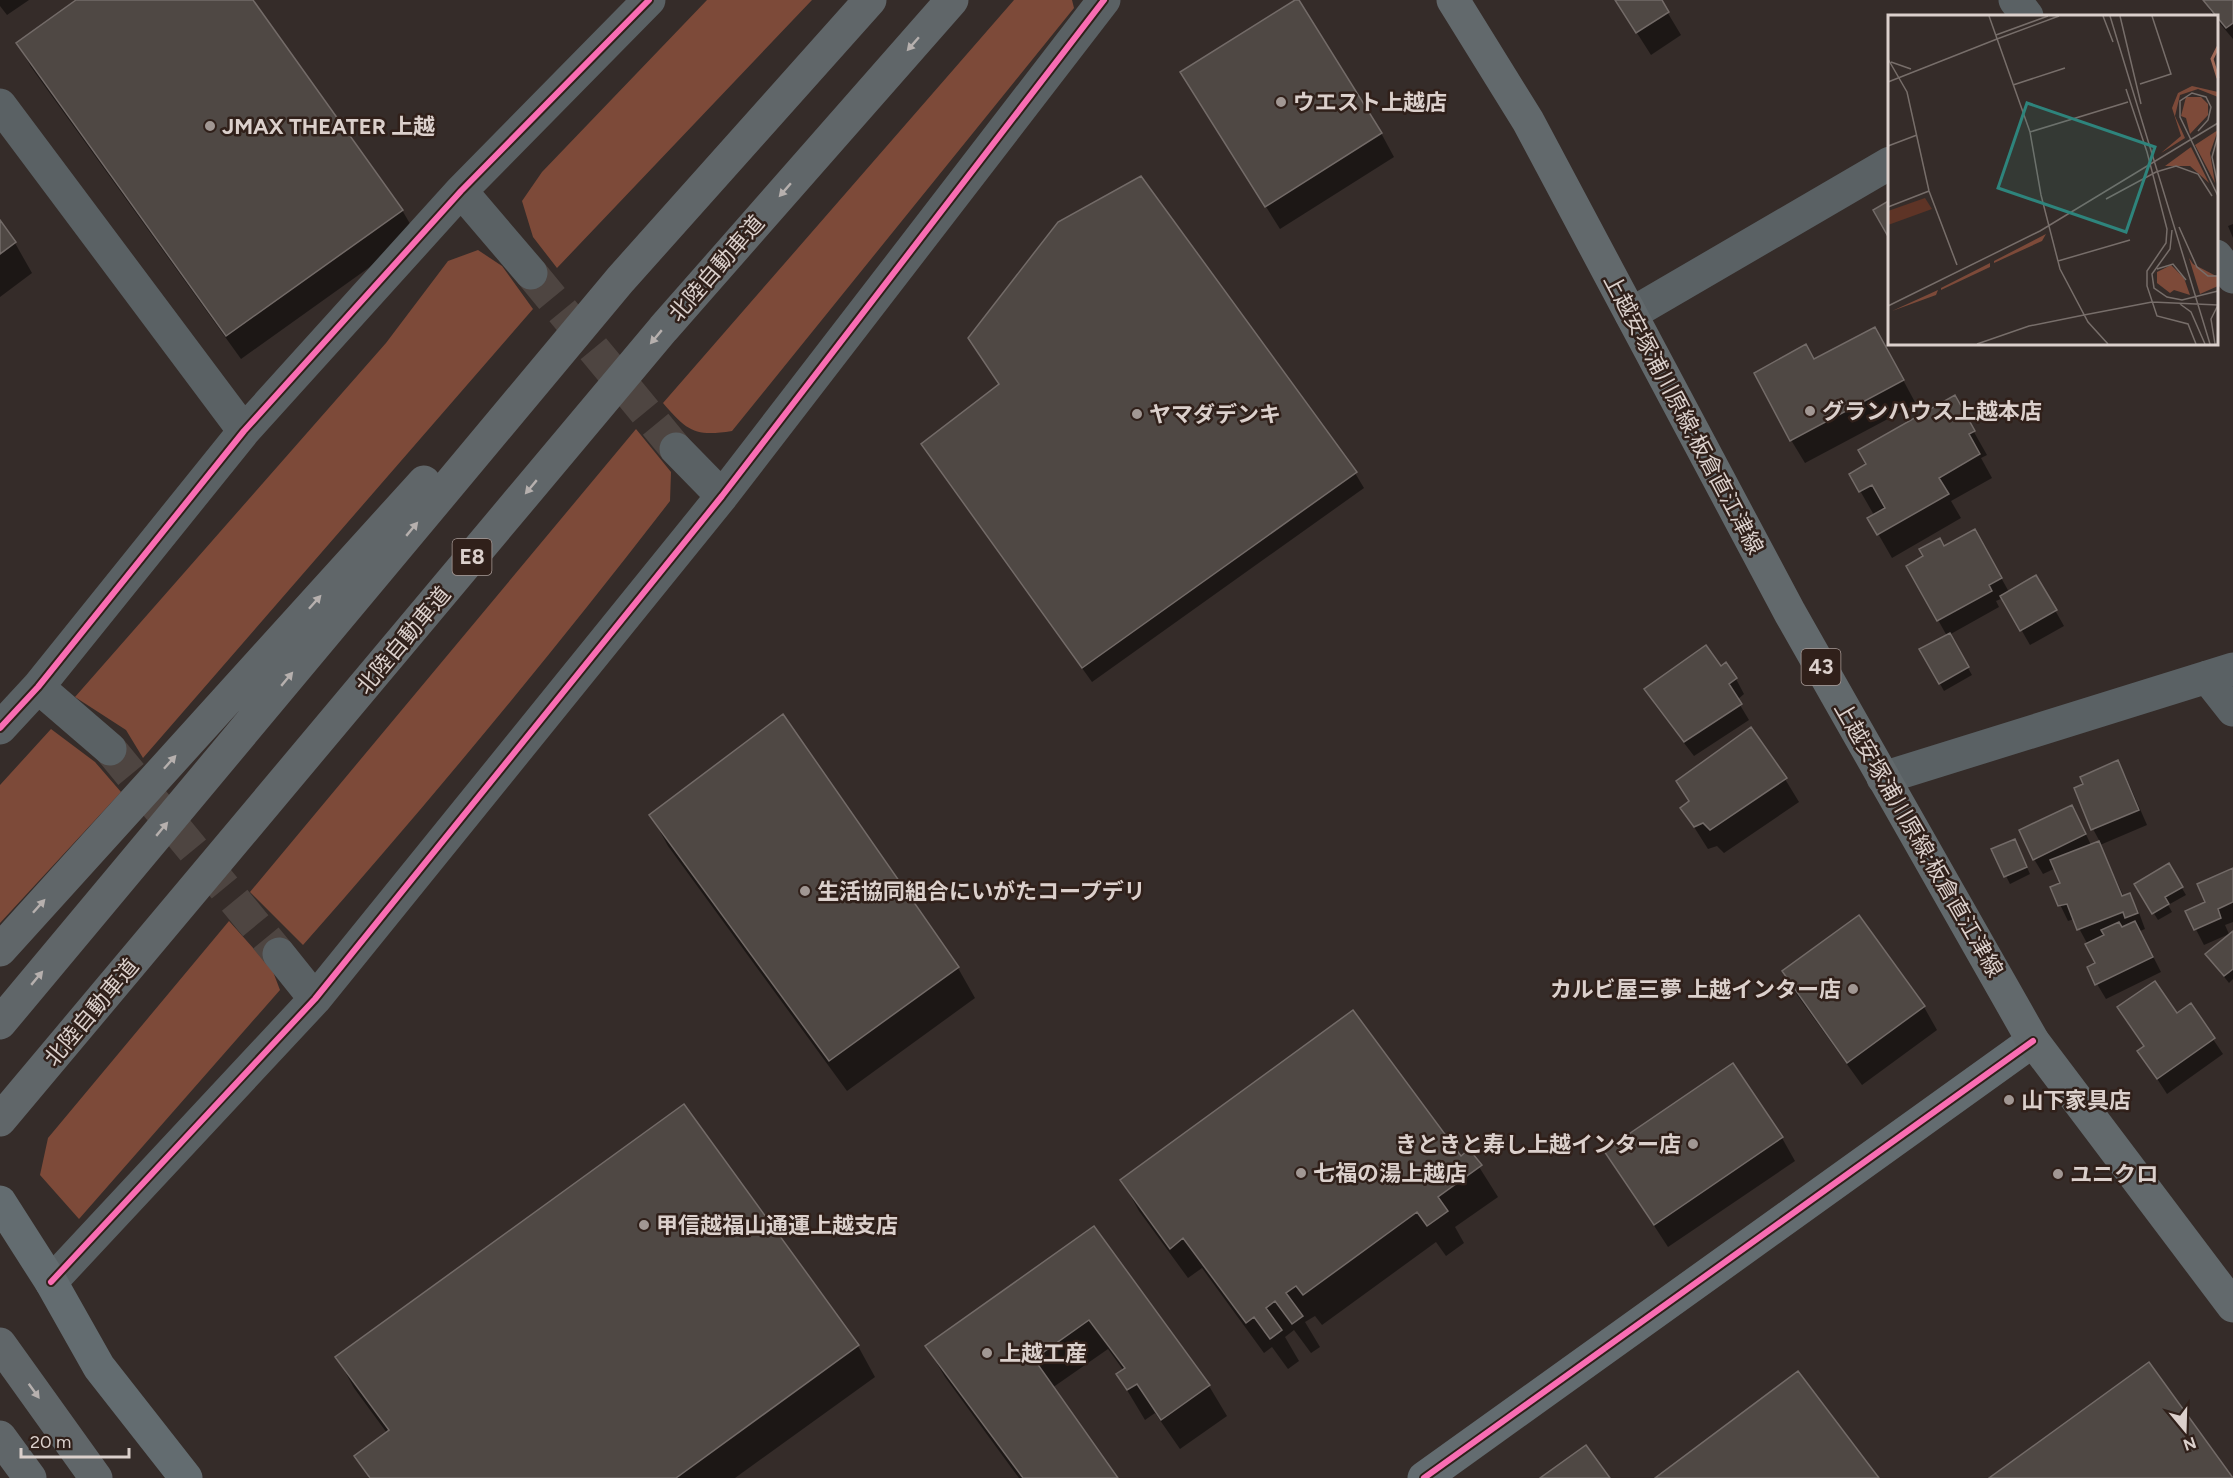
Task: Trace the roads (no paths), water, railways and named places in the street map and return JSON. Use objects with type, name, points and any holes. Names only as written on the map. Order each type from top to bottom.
[{"type":"highway","points":[[0,1023],[620,280],[870,0]]},
{"type":"highway","name":"北陸自動車道","points":[[0,1120],[655,339],[952,0]]},
{"type":"highway","points":[[0,950],[538,357],[620,280]]},
{"type":"highway","points":[[0,1344],[96,1478]]},
{"type":"highway","points":[[0,1437],[30,1478]]},
{"type":"main road","name":"上越安塚浦川原線;板倉直江津線","points":[[1453,0],[1528,121],[1790,613],[2033,1041],[2233,1306]]},
{"type":"street","points":[[0,729],[38,687],[244,431],[461,191],[649,0]]},
{"type":"street","points":[[51,1282],[315,999],[722,496],[1104,0]]},
{"type":"street","points":[[2015,0],[2026,15]]},
{"type":"street","points":[[0,105],[244,431]]},
{"type":"street","points":[[1631,314],[1888,164]]},
{"type":"street","points":[[461,191],[531,273]]},
{"type":"street","points":[[2218,257],[2233,277]]},
{"type":"street","points":[[676,449],[722,496]]},
{"type":"street","points":[[1883,778],[2220,673],[2233,710]]},
{"type":"street","points":[[38,687],[110,749]]},
{"type":"street","points":[[279,954],[315,999]]},
{"type":"street","points":[[1424,1478],[2033,1041]]},
{"type":"street","points":[[0,1202],[51,1282],[99,1367],[186,1478]]},
{"type":"tunnel","points":[[531,273],[676,449]]},
{"type":"tunnel","points":[[110,749],[279,954]]},
{"type":"place","name":"ウエスト上越店","points":[[1281,102]]},
{"type":"place","name":"JMAX THEATER 上越","points":[[210,126]]},
{"type":"place","name":"グランハウス上越本店","points":[[1810,411]]},
{"type":"place","name":"ヤマダデンキ","points":[[1137,414]]},
{"type":"place","name":"生活協同組合にいがたコープデリ","points":[[805,891]]},
{"type":"place","name":"カルビ屋三夢 上越インター店","points":[[1853,989]]},
{"type":"place","name":"山下家具店","points":[[2009,1100]]},
{"type":"place","name":"きときと寿し上越インター店","points":[[1693,1144]]},
{"type":"place","name":"七福の湯上越店","points":[[1301,1173]]},
{"type":"place","name":"ユニクロ","points":[[2058,1174]]},
{"type":"place","name":"甲信越福山通運上越支店","points":[[644,1225]]},
{"type":"place","name":"上越工産","points":[[987,1353]]}]
